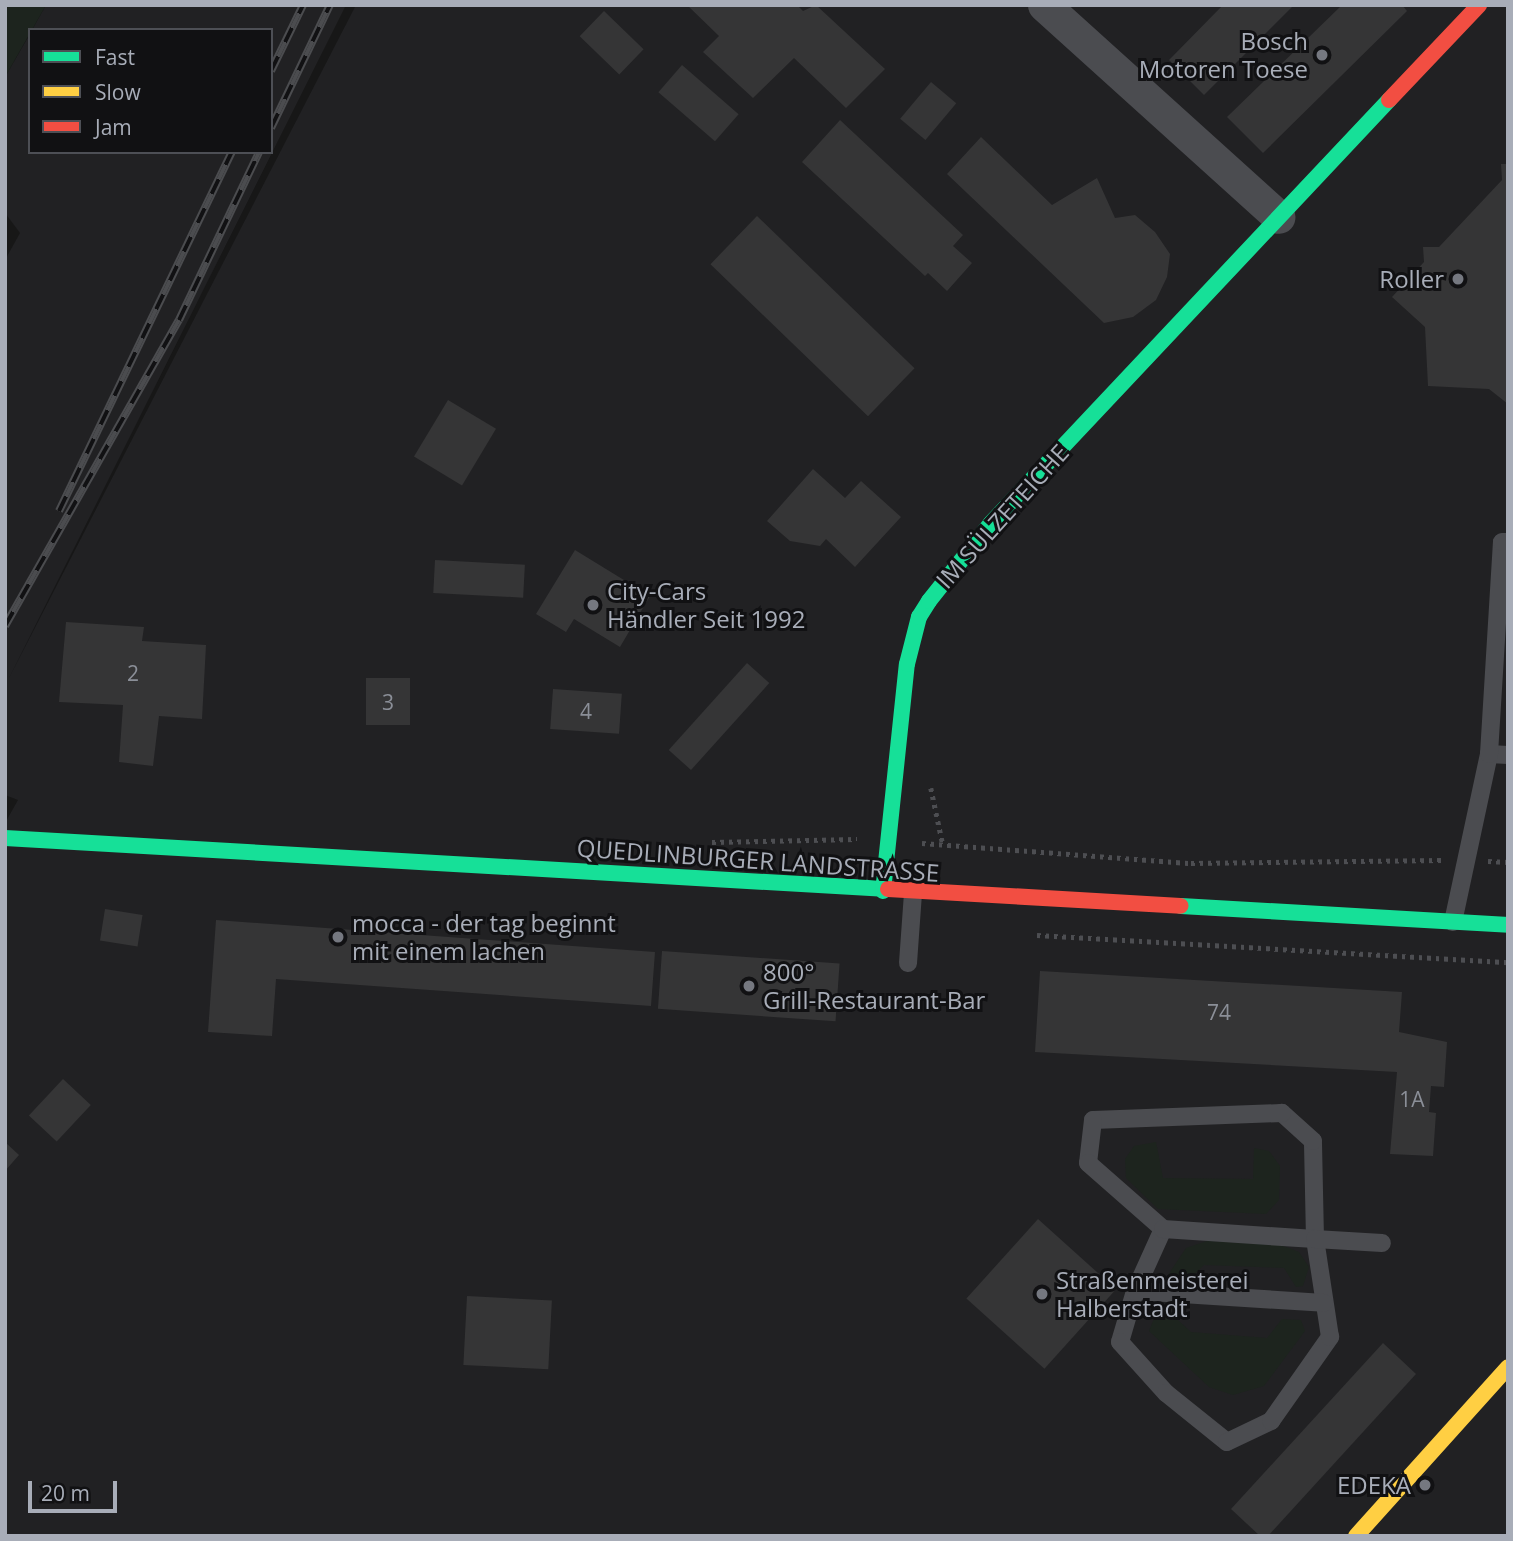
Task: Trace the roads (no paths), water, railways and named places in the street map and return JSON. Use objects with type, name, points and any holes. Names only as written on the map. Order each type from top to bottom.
[{"type":"main road","name":"IM SÜLZETEICHE","points":[[883,891],[907,664],[919,617],[929,601],[990,523],[1479,5]]},
{"type":"main road","name":"QUEDLINBURGER LANDSTRASSE","points":[[5,838],[913,893],[1508,925]]},
{"type":"main road","points":[[1356,1536],[1508,1367]]},
{"type":"street","points":[[1044,5],[1279,217]]},
{"type":"lane","points":[[1453,922],[1469,859],[1489,754],[1502,542],[1508,542]]},
{"type":"lane","points":[[1489,754],[1508,755]]},
{"type":"lane","points":[[908,963],[913,893]]},
{"type":"lane","points":[[1163,1229],[1135,1291],[1120,1342],[1166,1393],[1227,1442],[1271,1421],[1329,1337],[1315,1239],[1313,1142],[1282,1113],[1093,1120],[1087,1163],[1163,1229],[1315,1239],[1382,1243]]},
{"type":"lane","points":[[1135,1291],[1324,1303]]},
{"type":"railway","points":[[273,67],[303,5]]},
{"type":"railway","points":[[273,124],[330,5]]},
{"type":"railway","points":[[59,511],[231,154]]},
{"type":"railway","points":[[5,626],[179,320],[258,154]]},
{"type":"place","name":"Bosch Motoren Toese","points":[[1322,55]]},
{"type":"place","name":"Roller","points":[[1458,279]]},
{"type":"place","name":"City-Cars Händler Seit 1992","points":[[593,605]]},
{"type":"place","name":"mocca - der tag beginnt mit einem lachen","points":[[338,937]]},
{"type":"place","name":"800° Grill-Restaurant-Bar","points":[[749,986]]},
{"type":"place","name":"Straßenmeisterei Halberstadt","points":[[1042,1294]]},
{"type":"place","name":"EDEKA","points":[[1425,1485]]}]
